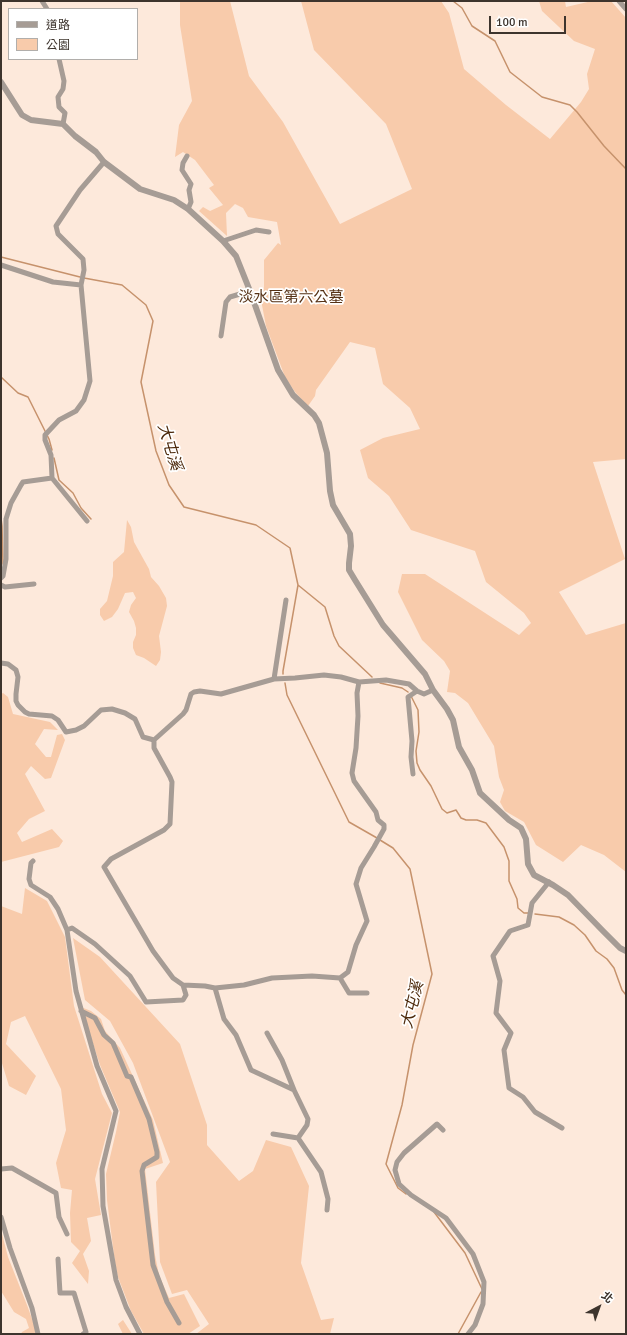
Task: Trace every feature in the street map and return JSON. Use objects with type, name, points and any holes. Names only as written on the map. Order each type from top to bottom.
[{"type":"street","points":[[619,1],[626,9]]},
{"type":"street","points":[[59,60],[64,81],[63,89],[58,97],[59,107],[65,113],[63,124]]},
{"type":"street","points":[[1,82],[22,115],[32,120],[63,124],[75,136],[96,152],[104,162],[140,189],[174,200],[188,209],[223,241],[236,256],[278,370],[293,395],[314,415],[319,423],[327,453],[330,491],[333,505],[350,534],[351,546],[349,570],[383,625],[425,674],[433,690],[453,720],[459,747],[472,770],[480,793],[509,820],[521,828],[526,839],[528,864],[534,875],[549,882],[568,895],[620,948],[626,951]]},
{"type":"street","points":[[187,156],[182,170],[191,184],[189,190],[191,202],[188,209]]},
{"type":"street","points":[[87,521],[52,478],[51,455],[45,440],[46,433],[59,420],[76,411],[84,400],[90,381],[81,283],[84,270],[83,260],[58,234],[56,226],[80,190],[104,162]]},
{"type":"street","points":[[223,241],[256,230],[269,232]]},
{"type":"street","points":[[1,265],[53,282],[81,283]]},
{"type":"street","points":[[221,336],[226,302],[230,297],[250,291]]},
{"type":"street","points":[[1,578],[3,576],[6,559],[6,519],[11,503],[24,482],[52,478]]},
{"type":"street","points":[[1,585],[5,587],[34,584]]},
{"type":"street","points":[[274,679],[286,600]]},
{"type":"street","points":[[1,663],[8,664],[16,670],[18,677],[16,701],[25,712],[29,714],[52,716],[58,720],[66,732],[76,730],[84,726],[101,710],[112,709],[135,719],[143,737],[154,740]]},
{"type":"street","points":[[359,682],[357,694],[358,723],[352,773],[354,781],[376,812],[378,820],[384,825],[384,829],[374,848],[360,868],[356,884],[367,921],[356,945],[348,972],[340,978],[312,976],[272,978],[244,985],[215,988],[183,985],[173,978],[153,951],[104,867],[111,858],[164,830],[170,824],[172,782],[154,748],[154,740],[183,714],[186,710],[191,694],[200,691],[221,694],[274,679],[324,675],[341,677],[359,682],[386,680],[409,684],[424,694],[433,690]]},
{"type":"street","points":[[402,698],[408,697],[417,690]]},
{"type":"street","points":[[408,697],[412,741],[410,757],[413,774]]},
{"type":"street","points":[[33,861],[31,863],[31,885],[50,897],[58,908],[67,930],[76,991],[81,1011],[97,1066],[116,1111],[102,1168],[103,1206],[116,1280],[126,1307],[140,1334]]},
{"type":"street","points":[[549,882],[532,903],[528,925],[510,931],[493,956],[500,981],[496,1012],[511,1033],[504,1050],[509,1088],[523,1097],[535,1112],[562,1128]]},
{"type":"street","points":[[67,930],[72,928],[95,944],[130,976],[146,1002],[183,1000],[186,996],[183,985]]},
{"type":"street","points":[[340,978],[349,993],[367,993]]},
{"type":"street","points":[[215,988],[224,1019],[236,1035],[251,1070],[294,1090]]},
{"type":"street","points":[[81,1011],[96,1018],[104,1036],[113,1043],[127,1076],[131,1077],[149,1119],[157,1157],[144,1165],[142,1171],[153,1265],[167,1302],[179,1323]]},
{"type":"street","points":[[267,1033],[282,1060],[308,1119],[307,1125],[298,1138]]},
{"type":"street","points":[[443,1130],[437,1124],[404,1153],[395,1170],[399,1184],[446,1218],[473,1254],[484,1282],[483,1304],[475,1325],[468,1334]]},
{"type":"street","points":[[273,1134],[298,1138],[321,1172],[328,1199],[327,1210]]},
{"type":"street","points":[[1,1169],[12,1168],[56,1193],[59,1217],[67,1234]]},
{"type":"street","points":[[1,1217],[10,1248],[32,1308],[38,1334]]},
{"type":"street","points":[[58,1258],[60,1293],[74,1293],[86,1332],[83,1334]]},
{"type":"green space","name":"淡水區第六公墓","points":[[180,1],[230,1],[249,76],[283,122],[340,224],[412,189],[386,124],[314,50],[301,1],[441,1],[449,13],[464,69],[506,105],[550,139],[581,102],[589,89],[587,74],[595,49],[574,41],[542,11],[539,1],[565,1],[566,7],[592,1],[611,1],[626,18],[626,459],[593,462],[625,559],[559,592],[586,635],[626,623],[626,872],[604,855],[581,845],[563,862],[536,845],[524,822],[505,811],[500,802],[504,790],[499,777],[494,746],[468,703],[455,693],[447,692],[450,671],[444,661],[422,640],[398,592],[402,574],[425,574],[519,635],[531,623],[524,613],[486,582],[475,551],[411,530],[389,496],[368,478],[360,450],[383,438],[420,429],[410,408],[383,384],[375,348],[350,342],[316,390],[315,396],[308,406],[295,392],[285,377],[266,326],[261,300],[264,287],[264,260],[278,243],[281,245],[277,222],[248,217],[243,208],[235,204],[226,213],[227,236],[199,211],[203,207],[210,211],[223,205],[209,188],[214,185],[195,160],[183,152],[175,157],[179,125],[192,101],[180,25]]},
{"type":"green space","points":[[127,520],[131,527],[134,542],[149,569],[151,577],[159,586],[166,598],[167,606],[159,636],[161,652],[160,660],[156,666],[144,658],[136,655],[133,648],[136,628],[129,612],[131,605],[136,598],[133,592],[125,593],[118,609],[112,617],[104,621],[100,615],[100,609],[107,601],[113,576],[113,562],[124,552]]},
{"type":"green space","points":[[3,693],[8,697],[13,714],[50,722],[58,730],[44,729],[35,744],[46,757],[51,757],[57,735],[62,734],[65,740],[51,778],[45,779],[31,766],[25,774],[45,811],[29,819],[17,833],[22,842],[52,829],[63,841],[59,847],[1,862],[1,694]]},
{"type":"green space","points":[[25,888],[47,901],[65,937],[74,1006],[102,1094],[112,1113],[95,1179],[101,1215],[87,1218],[91,1241],[83,1254],[89,1271],[88,1284],[72,1263],[80,1251],[71,1242],[70,1213],[72,1190],[61,1188],[56,1163],[66,1130],[61,1089],[25,1016],[11,1022],[6,1044],[36,1076],[26,1095],[9,1086],[1,1060],[1,906],[22,914]]},
{"type":"green space","points":[[73,938],[100,957],[180,1044],[207,1125],[207,1145],[239,1181],[253,1171],[266,1140],[291,1147],[309,1186],[301,1263],[321,1320],[334,1318],[330,1334],[196,1334],[209,1324],[187,1290],[172,1294],[160,1262],[156,1182],[170,1162],[133,1063],[110,1021],[85,1000]]},
{"type":"green space","points":[[81,1007],[91,1011],[101,1019],[105,1031],[120,1048],[153,1120],[163,1163],[145,1169],[155,1255],[159,1275],[169,1298],[184,1294],[200,1326],[188,1334],[144,1334],[131,1311],[118,1277],[107,1200],[106,1174],[120,1112],[100,1065]]},
{"type":"green space","points":[[1,1230],[8,1257],[36,1330],[35,1334],[21,1334],[29,1328],[26,1319],[14,1312],[1,1291]]},
{"type":"green space","points":[[123,1320],[132,1334],[123,1334],[118,1324]]},
{"type":"waterway","points":[[453,1],[462,8],[472,26],[495,41],[510,72],[542,97],[570,105],[604,146],[626,169]]},
{"type":"waterway","name":"大屯溪","points":[[1,257],[80,277]]},
{"type":"waterway","name":"大屯溪","points":[[84,278],[122,285],[146,305],[153,321],[141,382],[156,451],[169,485],[184,507],[256,525],[290,548],[298,585],[283,674]]},
{"type":"waterway","points":[[1,377],[18,393],[28,397],[49,439],[52,450]]},
{"type":"waterway","points":[[54,458],[59,480],[73,493],[81,508],[91,519]]},
{"type":"waterway","points":[[1,518],[3,564]]},
{"type":"waterway","points":[[298,585],[325,607],[334,636],[339,646],[372,677]]},
{"type":"waterway","name":"大屯溪","points":[[285,683],[287,695],[349,822],[377,838]]},
{"type":"waterway","points":[[380,683],[402,688],[408,692]]},
{"type":"waterway","points":[[411,696],[418,710],[419,732],[416,751],[417,763],[420,770],[431,786],[442,809],[447,813],[456,810],[461,818],[486,823],[504,847],[509,861],[509,881],[517,899],[518,908],[524,913],[529,913]]},
{"type":"waterway","name":"大屯溪","points":[[380,840],[393,848],[410,869],[432,974],[413,1045],[402,1105],[386,1164],[398,1188],[406,1194]]},
{"type":"waterway","points":[[535,914],[559,917],[574,925],[585,935],[596,951],[607,959],[614,968],[622,990],[626,995]]},
{"type":"waterway","name":"大屯溪","points":[[434,1212],[465,1253],[482,1289]]},
{"type":"waterway","name":"大屯溪","points":[[458,1334],[481,1292]]}]
